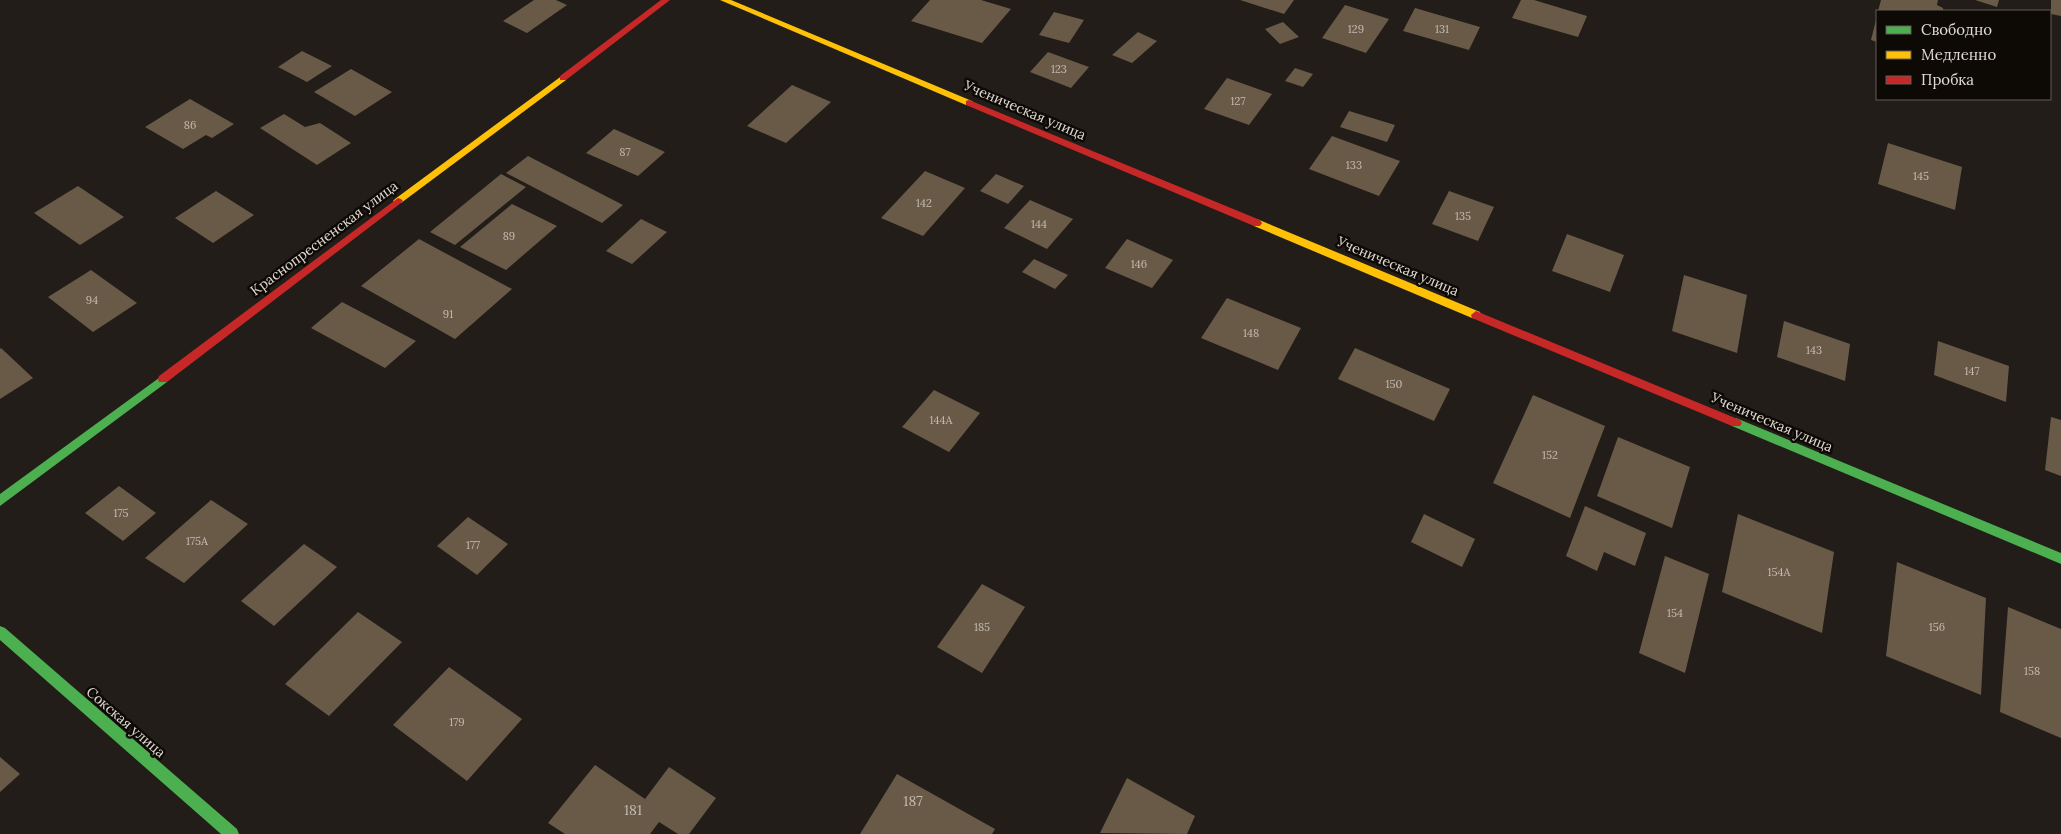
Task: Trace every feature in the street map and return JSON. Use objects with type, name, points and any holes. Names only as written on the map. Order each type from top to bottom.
[{"type":"street","name":"Краснопресненская улица","points":[[0,501],[666,0]]},
{"type":"street","name":"Ученическая улица","points":[[724,0],[2061,559]]},
{"type":"street","name":"Сокская улица","points":[[0,632],[232,834]]},
{"type":"building","points":[[534,0],[556,0],[567,5],[527,33],[503,21]]},
{"type":"building","points":[[930,0],[981,0],[1011,9],[982,43],[911,21]]},
{"type":"building","points":[[1240,0],[1294,0],[1284,14]]},
{"type":"building","points":[[1521,0],[1534,0],[1587,16],[1578,37],[1512,18]]},
{"type":"building","points":[[1881,0],[1938,0],[1937,5],[1943,8],[1943,10],[1878,10]]},
{"type":"building","points":[[1975,0],[1999,0],[1997,7]]},
{"type":"building","points":[[2051,0],[2061,0],[2061,16],[2051,14]]},
{"type":"building","points":[[1345,5],[1389,19],[1366,53],[1322,38]]},
{"type":"building","points":[[1415,8],[1480,27],[1469,50],[1403,31]]},
{"type":"building","points":[[1054,12],[1084,20],[1069,43],[1039,35]]},
{"type":"building","points":[[1876,20],[1876,42],[1871,40]]},
{"type":"building","points":[[1283,22],[1299,37],[1280,44],[1265,29]]},
{"type":"building","points":[[1138,32],[1157,41],[1132,63],[1112,55]]},
{"type":"building","points":[[302,51],[332,66],[307,82],[278,67]]},
{"type":"building","points":[[1048,52],[1089,67],[1071,88],[1030,72]]},
{"type":"building","points":[[1295,68],[1313,74],[1303,87],[1285,81]]},
{"type":"building","points":[[351,69],[392,92],[355,116],[314,92]]},
{"type":"building","points":[[1227,78],[1272,94],[1249,125],[1204,109]]},
{"type":"building","points":[[792,85],[831,102],[786,143],[747,126]]},
{"type":"building","points":[[190,99],[234,124],[212,138],[206,135],[183,149],[145,127]]},
{"type":"building","points":[[1349,111],[1395,125],[1387,142],[1340,127]]},
{"type":"building","points":[[284,114],[305,127],[320,123],[351,143],[317,165],[260,128]]},
{"type":"building","points":[[614,129],[665,152],[638,176],[586,153]]},
{"type":"building","points":[[1332,136],[1400,161],[1379,196],[1309,169]]},
{"type":"building","points":[[1888,143],[1962,167],[1955,210],[1878,184]]},
{"type":"building","points":[[528,156],[623,205],[602,223],[506,173]]},
{"type":"building","points":[[925,171],[965,188],[923,236],[881,218]]},
{"type":"building","points":[[501,174],[526,187],[455,245],[430,232]]},
{"type":"building","points":[[996,174],[1024,186],[1008,204],[980,191]]},
{"type":"building","points":[[78,186],[124,217],[80,245],[34,213]]},
{"type":"building","points":[[216,191],[254,215],[213,243],[175,218]]},
{"type":"building","points":[[1449,191],[1494,207],[1478,241],[1432,224]]},
{"type":"building","points":[[1030,200],[1073,219],[1047,249],[1004,228]]},
{"type":"building","points":[[512,204],[557,226],[506,270],[460,247]]},
{"type":"building","points":[[641,219],[667,232],[632,264],[606,251]]},
{"type":"building","points":[[1567,234],[1624,255],[1610,292],[1552,271]]},
{"type":"building","points":[[419,239],[512,289],[455,339],[361,286]]},
{"type":"building","points":[[1127,239],[1173,260],[1152,288],[1105,268]]},
{"type":"building","points":[[1034,259],[1068,275],[1055,289],[1022,272]]},
{"type":"building","points":[[91,270],[137,303],[93,332],[48,297]]},
{"type":"building","points":[[1684,275],[1747,295],[1737,353],[1672,331]]},
{"type":"building","points":[[1227,298],[1301,328],[1278,370],[1201,338]]},
{"type":"building","points":[[342,302],[416,341],[385,368],[311,328]]},
{"type":"building","points":[[1784,321],[1850,344],[1845,381],[1777,357]]},
{"type":"building","points":[[1938,341],[2009,366],[2006,402],[1934,375]]},
{"type":"building","points":[[1355,348],[1450,389],[1434,421],[1338,379]]},
{"type":"building","points":[[0,349],[33,378],[0,399]]},
{"type":"building","points":[[934,390],[980,413],[949,452],[902,427]]},
{"type":"building","points":[[1533,395],[1605,426],[1570,518],[1493,483]]},
{"type":"building","points":[[2051,417],[2061,420],[2061,476],[2045,470]]},
{"type":"building","points":[[1618,437],[1690,467],[1672,528],[1597,496]]},
{"type":"building","points":[[119,486],[156,513],[123,541],[85,513]]},
{"type":"building","points":[[211,500],[248,524],[184,583],[145,558]]},
{"type":"building","points":[[1585,506],[1646,533],[1635,566],[1604,552],[1597,571],[1566,556]]},
{"type":"building","points":[[1424,514],[1475,539],[1462,567],[1411,542]]},
{"type":"building","points":[[1738,514],[1834,552],[1822,633],[1722,592]]},
{"type":"building","points":[[468,517],[508,544],[477,575],[437,546]]},
{"type":"building","points":[[304,544],[337,567],[274,626],[241,601]]},
{"type":"building","points":[[1665,556],[1709,574],[1685,673],[1639,653]]},
{"type":"building","points":[[1897,562],[1986,598],[1981,695],[1886,656]]},
{"type":"building","points":[[982,584],[1025,607],[982,673],[937,647]]},
{"type":"building","points":[[2008,607],[2061,629],[2061,738],[2000,712]]},
{"type":"building","points":[[358,612],[402,642],[329,716],[285,684]]},
{"type":"building","points":[[449,667],[522,719],[467,781],[393,725]]},
{"type":"building","points":[[0,757],[20,774],[0,792]]},
{"type":"building","points":[[595,765],[645,799],[669,767],[716,798],[689,834],[678,834],[659,822],[650,834],[565,834],[548,823]]},
{"type":"building","points":[[897,774],[995,829],[992,834],[860,834]]},
{"type":"building","points":[[1127,778],[1195,816],[1187,834],[1100,833]]},
{"type":"traffic: fast","points":[[0,501],[163,379]]},
{"type":"traffic: fast","points":[[1736,423],[2061,559]]},
{"type":"traffic: fast","points":[[0,632],[232,834]]},
{"type":"traffic: slow","points":[[724,0],[969,103]]},
{"type":"traffic: slow","points":[[398,201],[563,78]]},
{"type":"traffic: slow","points":[[1257,223],[1476,315]]},
{"type":"traffic: jam","points":[[563,78],[666,0]]},
{"type":"traffic: jam","points":[[969,103],[1257,223]]},
{"type":"traffic: jam","points":[[163,379],[398,201]]},
{"type":"traffic: jam","points":[[1476,315],[1736,423]]}]
